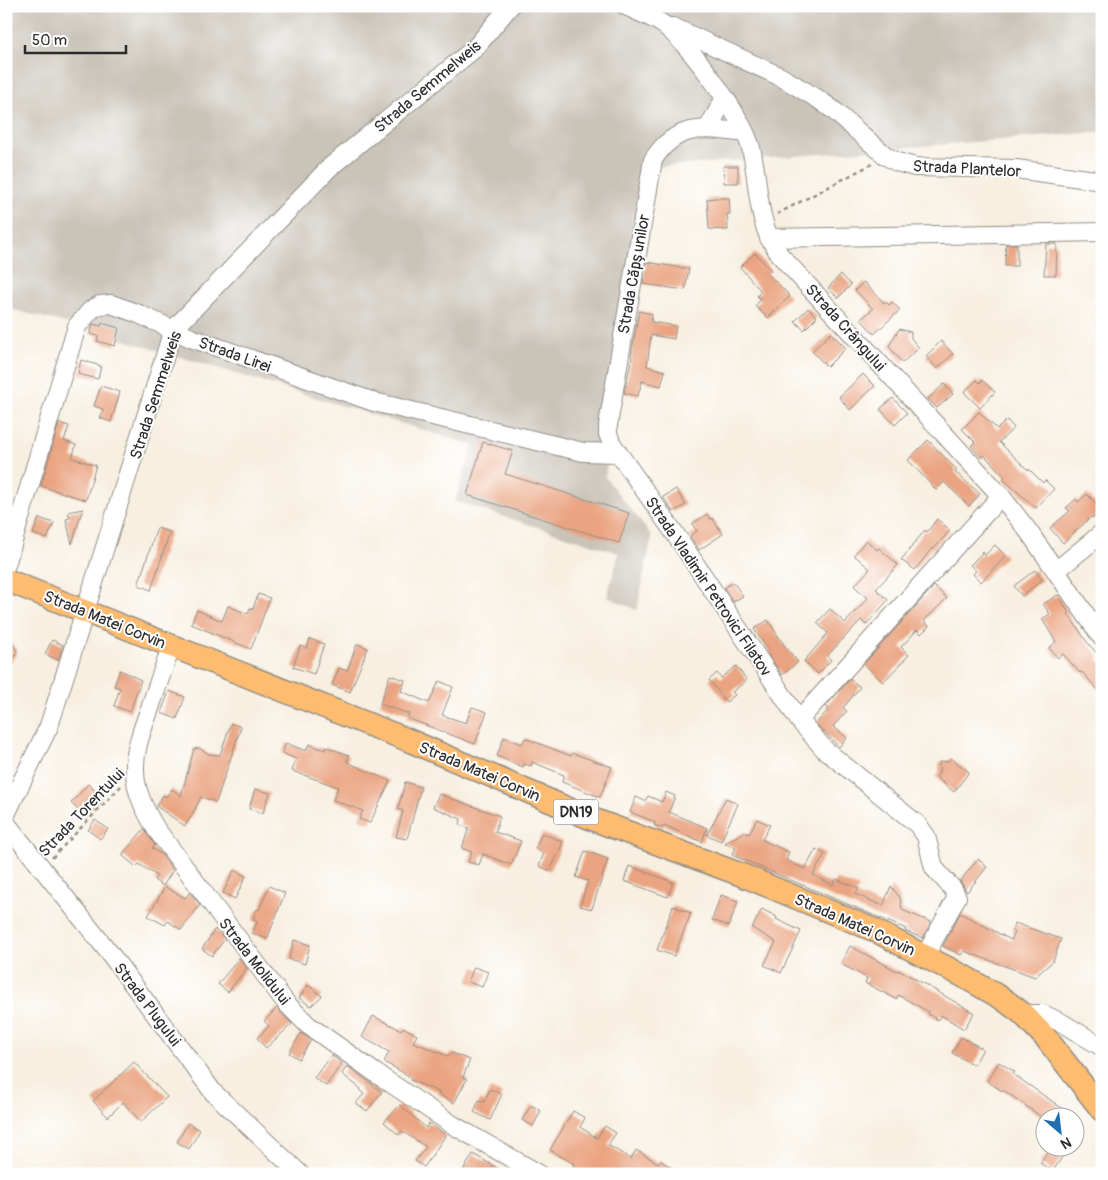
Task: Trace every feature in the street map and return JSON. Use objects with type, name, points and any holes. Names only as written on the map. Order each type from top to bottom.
[{"type":"main road","name":"Strada Matei Corvin","points":[[6,580],[86,610],[408,740],[592,819],[742,875],[874,930],[1003,999],[1023,1014],[1046,1038],[1102,1110]]},
{"type":"street","name":"Strada Semmelweis","points":[[6,814],[49,726],[173,330],[330,167],[475,48],[510,6]]},
{"type":"street","name":"Strada Crângului","points":[[626,6],[662,23],[683,41],[725,98],[746,133],[764,221],[769,238],[779,254],[1001,496],[1029,532],[1102,638]]},
{"type":"street","name":"Strada Plantelor","points":[[662,23],[781,77],[832,109],[886,156],[898,162],[915,167],[1016,169],[1102,181]]},
{"type":"street","points":[[708,128],[725,98]]},
{"type":"street","name":"Strada Căpșunilor","points":[[618,453],[608,434],[608,425],[653,160],[662,147],[676,136],[695,129],[708,128],[746,133]]},
{"type":"street","points":[[769,238],[1102,232]]},
{"type":"street","name":"Strada Lirei","points":[[6,566],[77,326],[90,310],[100,305],[112,304],[191,338],[374,402],[583,452],[618,453]]},
{"type":"street","name":"Strada Vladimir Petrovici Filatov","points":[[618,453],[680,541],[799,720],[824,750],[917,824],[926,836],[934,868],[953,889],[957,897],[925,956]]},
{"type":"street","points":[[799,720],[1001,496]]},
{"type":"street","points":[[1056,570],[1102,533]]},
{"type":"street","name":"Strada Molidului","points":[[172,645],[141,731],[134,773],[145,809],[156,829],[286,1003],[308,1026],[453,1125],[539,1174]]},
{"type":"street","name":"Strada Plugului","points":[[6,823],[21,844],[43,867],[112,956],[212,1092],[300,1174]]},
{"type":"street","points":[[1023,1014],[1043,1014],[1102,1047]]},
{"type":"path","points":[[764,221],[886,156]]},
{"type":"path","name":"Strada Torentului","points":[[43,867],[134,773]]},
{"type":"shaded area","points":[[6,6],[1102,6],[1102,132],[656,167],[605,477],[652,536],[637,610],[607,597],[619,553],[455,501],[473,445],[77,326],[6,308]]},
{"type":"building","points":[[723,166],[738,166],[738,183],[724,183]]},
{"type":"building","points":[[729,198],[728,230],[709,229],[707,199]]},
{"type":"building","points":[[1006,244],[1017,244],[1017,266],[1005,266]]},
{"type":"building","points":[[1046,244],[1057,244],[1056,275],[1044,275]]},
{"type":"building","points":[[755,253],[771,270],[767,273],[790,296],[768,318],[755,306],[761,299],[757,296],[761,291],[740,267]]},
{"type":"building","points":[[646,262],[689,269],[685,290],[643,284]]},
{"type":"building","points":[[841,274],[851,285],[838,298],[828,288]]},
{"type":"building","points":[[864,282],[884,303],[886,302],[889,305],[892,302],[900,310],[874,334],[861,319],[873,309],[855,290]]},
{"type":"building","points":[[808,308],[817,317],[804,330],[795,321]]},
{"type":"building","points":[[639,311],[652,314],[651,322],[676,326],[674,339],[651,335],[647,366],[665,371],[661,386],[642,381],[638,396],[624,393]]},
{"type":"building","points":[[102,323],[119,328],[115,346],[97,341],[98,336],[90,334],[93,324],[101,326]]},
{"type":"building","points":[[899,329],[911,332],[911,338],[919,348],[902,363],[889,346]]},
{"type":"building","points":[[831,333],[846,348],[827,367],[812,351]]},
{"type":"building","points":[[941,341],[953,354],[937,369],[926,356]]},
{"type":"building","points":[[81,360],[101,366],[98,379],[78,374]]},
{"type":"building","points":[[863,374],[875,386],[850,410],[839,397]]},
{"type":"building","points":[[977,380],[980,383],[982,380],[995,392],[980,408],[964,392]]},
{"type":"building","points":[[944,384],[953,394],[937,408],[928,399]]},
{"type":"building","points":[[101,386],[120,392],[111,422],[100,418],[103,409],[94,406]]},
{"type":"building","points":[[893,398],[907,413],[895,425],[880,409]]},
{"type":"building","points":[[979,412],[997,429],[1007,420],[1014,428],[999,442],[1043,483],[1045,480],[1054,489],[1036,508],[1003,479],[1005,477],[984,455],[982,458],[971,446],[975,442],[962,429]]},
{"type":"building","points":[[59,423],[69,426],[64,441],[76,445],[72,458],[96,465],[86,500],[41,486]]},
{"type":"building","points":[[928,440],[957,470],[955,472],[980,494],[969,506],[944,482],[936,490],[908,460]]},
{"type":"building","points":[[483,442],[513,451],[505,474],[629,513],[619,543],[467,495]]},
{"type":"building","points":[[676,489],[686,505],[673,512],[663,497]]},
{"type":"building","points":[[1087,494],[1102,510],[1093,518],[1091,517],[1063,543],[1050,528],[1070,511],[1066,508],[1076,499],[1078,502]]},
{"type":"building","points":[[83,509],[72,544],[66,519],[70,518],[68,512]]},
{"type":"building","points":[[707,514],[723,534],[699,550],[690,536],[697,531],[692,524]]},
{"type":"building","points":[[39,518],[54,523],[47,539],[33,534]]},
{"type":"building","points":[[937,519],[950,530],[933,550],[932,548],[915,570],[901,560],[925,530],[927,532]]},
{"type":"building","points":[[157,528],[170,532],[151,590],[138,585]]},
{"type":"building","points":[[866,540],[877,550],[879,548],[898,565],[876,589],[888,600],[866,625],[861,620],[827,656],[831,660],[818,674],[804,661],[828,633],[817,623],[830,609],[845,623],[868,598],[854,586],[870,569],[854,555]]},
{"type":"building","points":[[995,545],[1006,556],[981,582],[973,574],[976,571],[970,565],[983,552],[985,555]]},
{"type":"building","points":[[1035,570],[1042,580],[1022,596],[1014,586]]},
{"type":"building","points":[[733,582],[743,596],[733,602],[724,588]]},
{"type":"building","points":[[934,586],[947,598],[924,621],[929,626],[921,634],[917,630],[901,647],[909,655],[883,682],[864,664]]},
{"type":"building","points":[[258,594],[270,598],[251,649],[191,624],[197,610],[222,621],[228,606],[248,614],[250,608],[253,609]]},
{"type":"building","points":[[1058,595],[1068,614],[1099,656],[1097,658],[1102,664],[1102,694],[1063,654],[1058,658],[1049,648],[1056,642],[1042,619],[1050,614],[1043,604]]},
{"type":"building","points":[[768,620],[784,645],[798,662],[782,675],[754,629]]},
{"type":"building","points":[[6,637],[17,650],[16,655],[6,669]]},
{"type":"building","points":[[310,639],[324,644],[314,674],[293,667],[300,646],[307,648]]},
{"type":"building","points":[[52,640],[63,645],[58,660],[45,654]]},
{"type":"building","points":[[357,644],[368,648],[350,692],[332,685],[339,668],[347,671]]},
{"type":"building","points":[[736,666],[747,680],[732,692],[735,695],[726,702],[709,680],[717,673],[721,678]]},
{"type":"building","points":[[120,670],[141,680],[130,712],[114,706],[120,688],[114,686]]},
{"type":"building","points":[[390,675],[405,680],[401,691],[429,703],[439,681],[453,687],[442,715],[466,723],[472,707],[487,712],[475,744],[407,718],[409,714],[380,704]]},
{"type":"building","points":[[850,679],[860,687],[843,708],[847,711],[833,726],[847,738],[839,747],[816,724],[829,709],[826,706]]},
{"type":"building","points":[[169,691],[185,697],[177,719],[161,713]]},
{"type":"building","points":[[231,723],[241,727],[216,802],[201,797],[185,826],[156,806],[163,795],[166,797],[172,789],[181,796],[194,749],[199,748],[209,754],[220,755]]},
{"type":"building","points":[[504,737],[522,744],[525,738],[571,756],[572,753],[612,767],[600,797],[562,782],[564,775],[532,762],[531,766],[524,764],[523,767],[497,756]]},
{"type":"building","points":[[286,743],[306,751],[309,744],[325,750],[326,747],[349,755],[347,762],[390,781],[370,823],[359,819],[363,811],[333,800],[338,787],[292,771],[296,759],[282,753]]},
{"type":"building","points":[[951,758],[969,772],[954,792],[936,777],[939,773],[939,762],[948,761]]},
{"type":"building","points":[[405,782],[421,787],[407,839],[396,837],[403,811],[398,809]]},
{"type":"building","points":[[88,784],[102,797],[85,816],[71,803]]},
{"type":"building","points":[[255,789],[270,793],[263,813],[249,809]]},
{"type":"building","points":[[666,792],[675,796],[669,812],[707,828],[702,842],[664,825],[663,828],[654,825],[655,822],[630,812],[636,797],[645,801],[648,796],[662,802]]},
{"type":"building","points":[[439,794],[500,816],[495,832],[521,841],[511,865],[483,854],[479,865],[468,862],[472,852],[462,848],[469,828],[460,825],[461,819],[433,807]]},
{"type":"building","points":[[726,798],[738,804],[721,841],[707,835]]},
{"type":"building","points":[[757,819],[770,825],[762,840],[789,852],[786,860],[805,869],[816,849],[825,854],[813,875],[833,885],[836,879],[859,888],[855,894],[883,906],[891,886],[900,898],[902,910],[931,922],[923,938],[732,855],[736,848],[725,843],[744,832],[749,834]]},
{"type":"building","points":[[95,820],[108,829],[100,839],[88,830]]},
{"type":"building","points":[[144,829],[155,845],[152,848],[162,855],[173,870],[163,886],[154,880],[157,876],[139,864],[136,867],[122,855]]},
{"type":"building","points":[[542,833],[563,842],[550,871],[539,866],[544,853],[535,849]]},
{"type":"building","points":[[585,851],[608,859],[592,909],[580,906],[588,881],[576,877]]},
{"type":"building","points":[[978,859],[987,867],[967,892],[960,881]]},
{"type":"building","points":[[629,866],[673,882],[668,897],[624,881]]},
{"type":"building","points":[[234,870],[246,876],[235,899],[223,893]]},
{"type":"building","points":[[269,886],[285,893],[267,939],[252,933],[257,922],[253,920]]},
{"type":"building","points":[[165,887],[185,898],[190,892],[200,905],[181,930],[168,921],[165,925],[148,916]]},
{"type":"building","points":[[721,895],[738,901],[729,926],[712,920]]},
{"type":"building","points":[[673,906],[691,913],[674,956],[657,950]]},
{"type":"building","points":[[762,909],[777,917],[776,919],[801,931],[781,973],[764,965],[776,942],[752,928]]},
{"type":"building","points":[[960,913],[1011,940],[1015,933],[1012,931],[1015,923],[1061,939],[1053,961],[1035,977],[964,951],[961,955],[943,946]]},
{"type":"building","points":[[215,929],[225,939],[212,956],[202,949]]},
{"type":"building","points":[[294,940],[310,945],[305,964],[289,959]]},
{"type":"building","points":[[850,946],[914,978],[974,1013],[964,1029],[941,1015],[938,1020],[928,1014],[929,1012],[898,995],[896,999],[865,983],[867,978],[841,964]]},
{"type":"building","points":[[239,958],[247,968],[228,992],[218,984]]},
{"type":"building","points":[[474,967],[488,972],[482,987],[468,982]]},
{"type":"building","points":[[308,985],[322,996],[311,1006],[299,998]]},
{"type":"building","points":[[277,1008],[292,1024],[266,1048],[257,1038],[269,1026],[264,1021]]},
{"type":"building","points":[[373,1016],[401,1030],[403,1027],[417,1035],[413,1042],[448,1056],[452,1053],[470,1060],[463,1077],[467,1079],[454,1103],[438,1094],[439,1092],[410,1080],[411,1077],[384,1062],[389,1052],[362,1037]]},
{"type":"building","points":[[301,1033],[311,1040],[299,1059],[289,1053]]},
{"type":"building","points":[[961,1037],[983,1049],[974,1065],[952,1053]]},
{"type":"building","points":[[331,1055],[342,1063],[326,1086],[314,1078]]},
{"type":"building","points":[[134,1062],[167,1097],[141,1122],[123,1102],[108,1117],[93,1101]]},
{"type":"building","points":[[999,1062],[1062,1108],[1036,1108],[1036,1113],[987,1081]]},
{"type":"building","points":[[347,1066],[382,1092],[367,1111],[356,1103],[364,1094],[359,1090],[361,1089],[342,1074]]},
{"type":"building","points":[[490,1089],[502,1094],[490,1120],[474,1112],[479,1100],[484,1102]]},
{"type":"building","points":[[400,1105],[426,1128],[429,1123],[446,1135],[424,1167],[415,1161],[426,1147],[402,1131],[399,1135],[384,1122]]},
{"type":"building","points":[[531,1105],[541,1111],[533,1126],[522,1120]]},
{"type":"building","points":[[573,1111],[585,1118],[580,1127],[597,1138],[605,1126],[616,1133],[608,1145],[631,1159],[636,1150],[658,1163],[660,1160],[681,1174],[586,1174],[573,1166],[574,1164],[550,1150]]},
{"type":"building","points":[[188,1123],[200,1130],[189,1149],[177,1142]]},
{"type":"building","points":[[473,1154],[507,1174],[461,1174]]},
{"type":"building","points":[[1044,1158],[1061,1158],[1053,1171],[1040,1163]]}]
